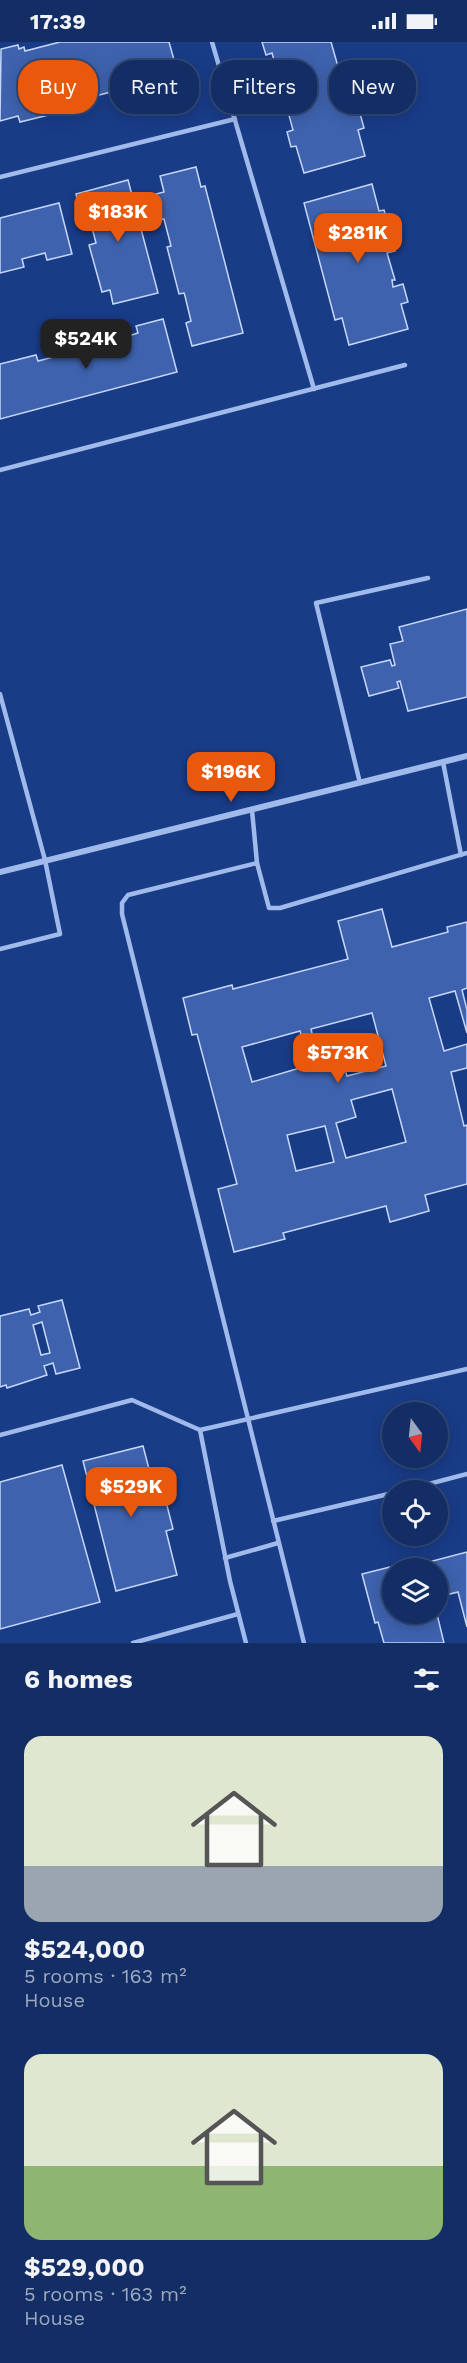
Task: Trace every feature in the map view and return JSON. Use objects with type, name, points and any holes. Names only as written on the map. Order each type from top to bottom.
[{"type":"street","points":[[0,872],[467,756]]},
{"type":"lane","points":[[212,42],[314,389]]},
{"type":"lane","points":[[0,177],[235,119]]},
{"type":"lane","points":[[0,470],[405,365]]},
{"type":"lane","points":[[360,783],[316,603],[428,578]]},
{"type":"lane","points":[[0,694],[2,710],[45,860],[60,934],[0,949]]},
{"type":"lane","points":[[252,810],[257,863],[269,908],[280,908],[464,854],[443,762]]},
{"type":"lane","points":[[257,863],[128,895],[122,903],[122,914],[246,1421],[304,1643]]},
{"type":"lane","points":[[0,1435],[132,1400],[200,1431],[467,1369]]},
{"type":"lane","points":[[200,1431],[225,1558],[246,1643]]},
{"type":"lane","points":[[444,1480],[467,1474]]},
{"type":"lane","points":[[273,1521],[382,1496]]},
{"type":"lane","points":[[225,1558],[278,1543]]},
{"type":"lane","points":[[132,1643],[238,1614]]},
{"type":"building","points":[[60,42],[169,42],[174,60],[110,60],[110,92],[98,95],[98,60],[18,60],[18,114],[53,114],[20,122],[18,116],[0,121],[1,49],[18,45],[19,49],[24,47],[25,51]]},
{"type":"building","points":[[262,42],[331,42],[336,60],[329,60],[329,114],[360,114],[364,128],[358,130],[365,156],[304,173],[296,146],[291,147],[287,132],[293,130],[289,114],[317,114],[317,60],[274,60],[272,53],[266,55]]},
{"type":"building","points":[[196,167],[201,187],[205,186],[243,333],[192,346],[186,323],[191,321],[185,296],[184,293],[179,294],[167,247],[171,246],[164,219],[158,220],[152,195],[164,192],[160,176]]},
{"type":"building","points":[[128,180],[158,293],[113,304],[110,290],[102,292],[89,245],[96,243],[89,216],[82,218],[76,194]]},
{"type":"building","points":[[372,184],[379,211],[384,210],[389,226],[380,229],[382,236],[390,234],[395,251],[387,253],[395,280],[392,280],[393,287],[403,284],[408,302],[401,304],[408,329],[349,345],[342,318],[335,320],[304,203]]},
{"type":"building","points":[[59,203],[72,254],[47,260],[45,253],[22,259],[24,267],[0,273],[0,218]]},
{"type":"building","points":[[163,319],[177,372],[0,419],[0,364],[36,355],[38,361],[65,354],[64,348],[110,336],[112,341],[138,333],[136,326]]},
{"type":"building","points":[[467,609],[467,697],[408,711],[400,681],[397,682],[399,688],[369,696],[361,667],[390,660],[392,666],[395,665],[390,644],[403,641],[399,627]]},
{"type":"building","points":[[382,909],[392,947],[448,932],[447,927],[467,922],[467,988],[462,990],[467,1010],[467,1033],[455,991],[429,998],[444,1051],[467,1044],[467,1068],[451,1072],[464,1126],[467,1125],[467,1184],[425,1195],[429,1211],[390,1222],[386,1206],[283,1233],[285,1239],[234,1252],[218,1189],[237,1184],[197,1034],[192,1035],[183,998],[232,985],[233,989],[348,959],[338,921]],"holes":[[[372,1013],[386,1066],[347,1076],[341,1057],[319,1063],[311,1029]],[[300,1031],[310,1065],[252,1082],[242,1047]],[[392,1089],[406,1142],[346,1158],[336,1123],[356,1117],[351,1100]],[[325,1126],[334,1162],[296,1171],[287,1135]]]},
{"type":"building","points":[[62,1300],[80,1368],[56,1374],[53,1363],[44,1366],[47,1375],[7,1388],[6,1385],[0,1387],[0,1316],[29,1309],[31,1315],[40,1312],[38,1306]],"holes":[[[42,1322],[50,1353],[41,1355],[33,1325]]]},
{"type":"building","points":[[143,1446],[154,1488],[162,1486],[173,1529],[166,1531],[177,1575],[116,1591],[83,1461]]},
{"type":"building","points":[[62,1465],[100,1602],[0,1629],[0,1482]]},
{"type":"building","points":[[467,1552],[467,1627],[458,1592],[448,1594],[448,1558],[444,1558]]},
{"type":"building","points":[[382,1569],[382,1624],[439,1624],[444,1643],[384,1643],[378,1622],[375,1623],[362,1574]]}]
